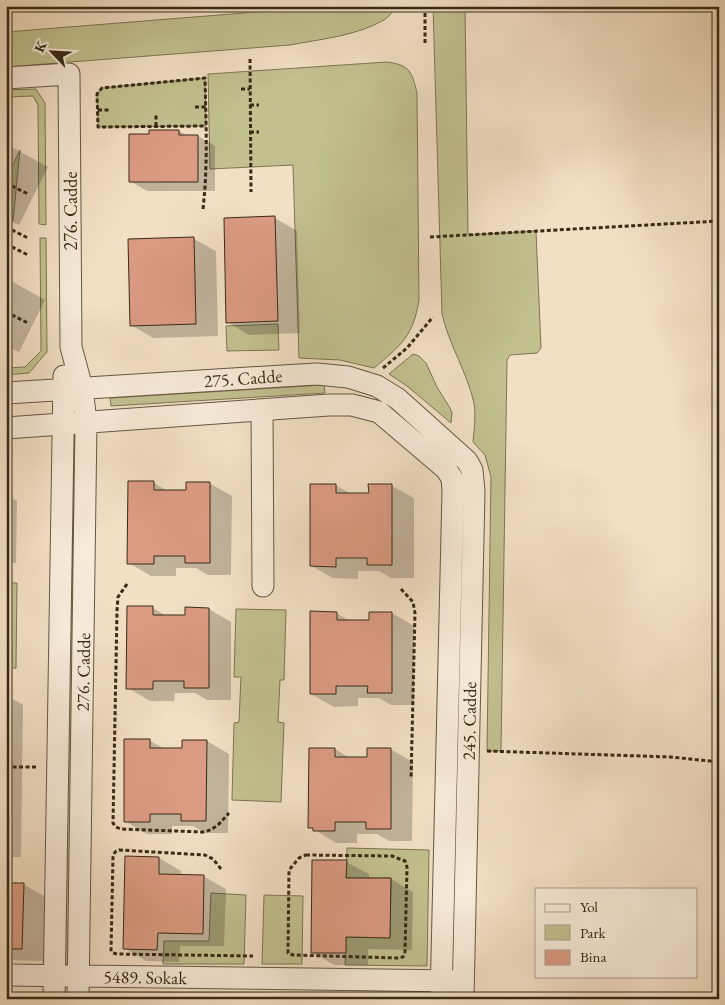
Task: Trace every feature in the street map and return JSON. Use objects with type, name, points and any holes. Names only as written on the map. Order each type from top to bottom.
[{"type":"street","name":"276. Cadde","points":[[6,78],[69,74],[71,347],[64,371],[86,422],[78,999]]},
{"type":"street","name":"275. Cadde","points":[[6,393],[317,374],[348,377],[371,384],[398,399],[456,450]]},
{"type":"street","points":[[362,406],[371,384]]},
{"type":"street","name":"276. Cadde","points":[[54,999],[62,424],[72,389]]},
{"type":"street","name":"275. Cadde","points":[[6,428],[329,405],[362,406],[387,417],[446,469]]},
{"type":"street","points":[[262,410],[263,586]]},
{"type":"street","name":"245. Cadde","points":[[456,450],[470,465],[474,484],[463,990]]},
{"type":"street","name":"245. Cadde","points":[[441,990],[453,491],[452,478],[446,469]]},
{"type":"street","name":"5489. Sokak","points":[[6,975],[463,990]]},
{"type":"path","points":[[425,6],[425,44]]},
{"type":"path","points":[[250,59],[250,192]]},
{"type":"path","points":[[203,209],[206,179],[206,126],[206,106],[205,78],[102,88],[97,94],[98,127],[206,126]]},
{"type":"path","points":[[241,89],[250,89]]},
{"type":"path","points":[[250,105],[259,105]]},
{"type":"path","points":[[195,107],[206,106]]},
{"type":"path","points":[[98,110],[111,110]]},
{"type":"path","points":[[156,114],[156,126]]},
{"type":"path","points":[[250,132],[259,132]]},
{"type":"path","points":[[6,183],[28,194]]},
{"type":"path","points":[[430,237],[719,222]]},
{"type":"path","points":[[6,227],[28,238]]},
{"type":"path","points":[[6,244],[28,255]]},
{"type":"path","points":[[6,312],[28,323]]},
{"type":"path","points":[[371,384],[380,370],[407,348],[433,317]]},
{"type":"path","points":[[126,584],[118,597],[117,611],[113,823],[121,829],[202,832],[218,826],[229,813]]},
{"type":"path","points":[[401,589],[413,602],[415,612],[411,779]]},
{"type":"path","points":[[469,750],[671,757],[719,762]]},
{"type":"path","points":[[6,767],[37,767],[39,765]]},
{"type":"path","points":[[221,869],[213,859],[205,855],[120,850],[115,852],[113,857],[113,953],[253,956]]},
{"type":"path","points":[[306,856],[392,856],[402,859],[407,867],[405,952],[403,957],[293,956],[288,953],[289,870],[300,858],[306,856]]},
{"type":"green space","points":[[332,6],[397,6],[384,20],[362,30],[290,45],[6,67],[6,32]]},
{"type":"green space","points":[[433,6],[465,6],[468,235],[536,231],[541,348],[537,353],[510,355],[507,360],[501,751],[487,751],[491,477],[485,455],[473,442],[474,403],[442,314]]},
{"type":"green space","points":[[387,62],[401,65],[409,71],[417,93],[419,300],[416,313],[409,332],[399,346],[374,368],[340,360],[299,358],[293,165],[210,169],[208,74]]},
{"type":"green space","points":[[205,78],[206,126],[98,127],[97,94],[102,88]]},
{"type":"green space","points":[[36,89],[45,103],[46,225],[39,224],[38,105],[33,96],[6,97],[6,90]]},
{"type":"green space","points":[[20,150],[13,221],[6,218],[6,179]]},
{"type":"green space","points":[[40,238],[46,238],[47,352],[29,373],[6,375],[6,368],[25,367],[41,351]]},
{"type":"green space","points":[[278,324],[279,350],[227,351],[226,326]]},
{"type":"green space","points":[[413,354],[419,356],[426,363],[437,387],[450,408],[452,413],[451,423],[407,386],[389,374]]},
{"type":"green space","points":[[324,385],[325,393],[111,406],[110,398]]},
{"type":"green space","points":[[71,453],[76,453],[69,965],[64,965]]},
{"type":"green space","points":[[6,583],[17,583],[16,668],[6,668]]},
{"type":"green space","points":[[236,609],[286,610],[284,680],[280,680],[278,722],[284,723],[281,802],[232,800],[234,723],[239,722],[241,677],[234,677]]},
{"type":"green space","points":[[347,848],[429,850],[427,966],[345,965],[346,937],[390,937],[391,878],[346,878]]},
{"type":"green space","points":[[211,893],[246,895],[244,964],[163,964],[164,941],[209,941]]},
{"type":"green space","points":[[264,895],[303,896],[302,964],[262,964]]},
{"type":"green space","points":[[91,992],[267,993],[266,999],[91,999]]},
{"type":"building","points":[[149,130],[179,130],[179,135],[198,135],[198,182],[129,182],[129,134],[149,134]]},
{"type":"building","points":[[275,216],[278,321],[226,323],[224,218]]},
{"type":"building","points":[[194,237],[196,324],[130,326],[128,239]]},
{"type":"building","points":[[128,481],[154,481],[154,490],[186,490],[186,482],[210,482],[210,563],[185,563],[185,556],[154,556],[154,564],[127,564]]},
{"type":"building","points":[[310,484],[336,484],[336,493],[369,493],[368,484],[392,484],[392,565],[367,565],[367,558],[336,558],[336,567],[310,566]]},
{"type":"building","points":[[127,606],[153,606],[153,615],[185,615],[185,607],[209,608],[209,688],[184,688],[184,681],[153,681],[153,689],[126,689]]},
{"type":"building","points":[[310,611],[337,612],[337,620],[369,620],[369,612],[392,612],[392,693],[367,693],[368,686],[336,686],[336,694],[310,694]]},
{"type":"building","points":[[124,739],[150,739],[150,748],[182,748],[182,740],[207,740],[206,821],[181,821],[181,814],[150,814],[150,822],[124,822]]},
{"type":"building","points":[[309,748],[335,748],[335,757],[367,757],[367,748],[391,748],[391,829],[366,829],[366,822],[335,822],[335,831],[313,831],[313,828],[308,828]]},
{"type":"building","points":[[125,856],[159,857],[159,874],[204,875],[203,934],[158,933],[157,950],[123,949]]},
{"type":"building","points":[[312,860],[347,860],[346,878],[391,878],[390,938],[346,937],[346,953],[311,953]]},
{"type":"building","points":[[6,883],[24,883],[22,949],[6,949]]}]
